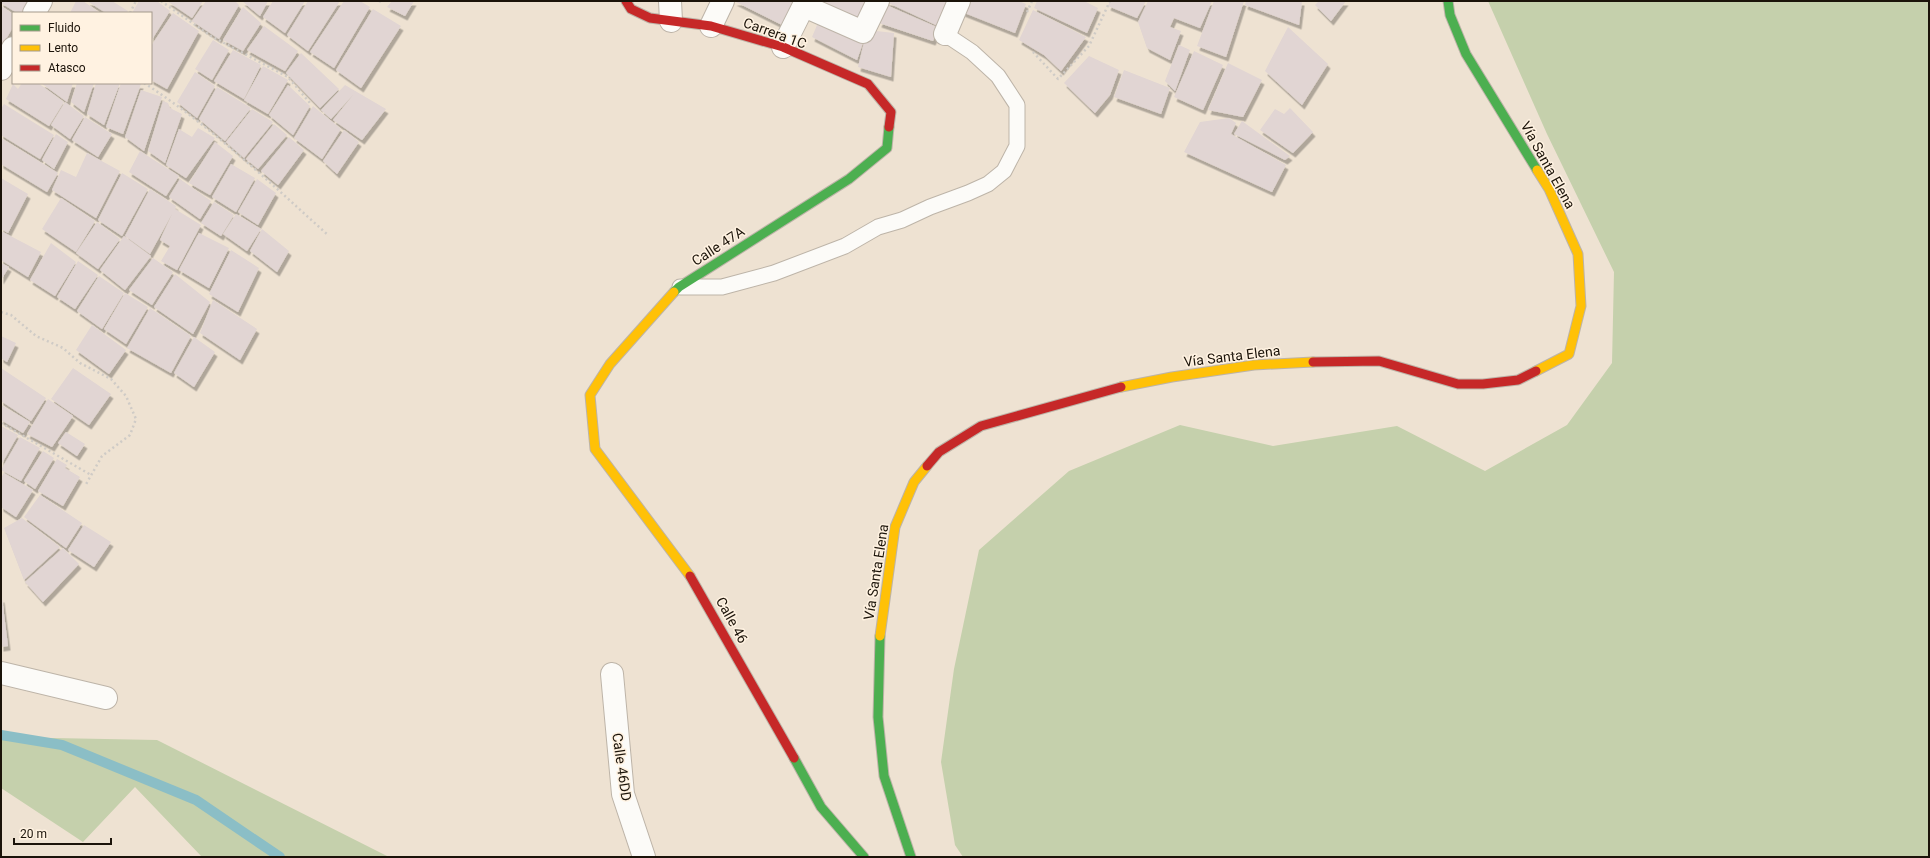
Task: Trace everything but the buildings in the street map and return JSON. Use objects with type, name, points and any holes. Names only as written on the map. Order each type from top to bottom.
[{"type":"main road","name":"Carrera 1C","points":[[626,1],[631,9],[650,18],[671,11],[711,26],[783,47],[812,61],[868,84],[891,112],[887,148]]},
{"type":"main road","name":"Vía Santa Elena","points":[[911,857],[884,776],[878,717],[880,633],[895,527],[914,482],[939,452],[981,426],[1120,387],[1172,377],[1254,365],[1324,361],[1379,361],[1458,384],[1483,384],[1518,380],[1569,354],[1581,306],[1578,254],[1549,189],[1466,54],[1450,15],[1448,1]]},
{"type":"main road","name":"Calle 47A","points":[[590,396],[610,364],[679,287],[849,179],[887,148]]},
{"type":"main road","name":"Calle 46","points":[[590,396],[595,449],[696,583],[821,808],[864,857]]},
{"type":"street","points":[[35,12],[41,1]]},
{"type":"street","points":[[711,26],[723,1]]},
{"type":"street","points":[[783,47],[805,4],[863,32],[878,1]]},
{"type":"street","points":[[945,34],[960,1]]},
{"type":"street","points":[[1,69],[12,50]]},
{"type":"street","points":[[1,673],[106,698]]},
{"type":"street","name":"Calle 46DD","points":[[612,674],[622,794],[644,857]]},
{"type":"lane","points":[[679,287],[722,287],[774,273],[845,246],[878,227],[902,220],[930,207],[968,193],[988,184],[1004,171],[1017,146],[1017,105],[998,76],[972,52],[945,34]]},
{"type":"path","points":[[130,12],[136,1]]},
{"type":"path","points":[[161,1],[210,36],[288,77],[310,103]]},
{"type":"path","points":[[379,1],[383,3]]},
{"type":"path","points":[[1027,12],[1032,1]]},
{"type":"path","points":[[1032,52],[1058,79],[1089,46],[1110,1]]},
{"type":"path","points":[[146,84],[174,103],[211,132],[328,235]]},
{"type":"path","points":[[1,312],[11,315],[36,336],[63,348],[80,363],[111,379],[126,396],[136,419],[130,435],[102,456],[85,486]]},
{"type":"path","points":[[1,423],[91,475]]},
{"type":"green space","points":[[1488,1],[1929,1],[1929,857],[963,857],[955,845],[941,762],[954,669],[979,550],[1069,471],[1180,425],[1273,446],[1397,426],[1485,471],[1567,425],[1612,363],[1614,272],[1547,134]]},
{"type":"green space","points":[[1,737],[157,740],[389,857],[202,857],[135,787],[83,842],[1,788]]},
{"type":"waterway","points":[[1,735],[62,745],[196,800],[280,857]]},
{"type":"traffic: fast","points":[[1448,1],[1450,15],[1466,54],[1537,170]]},
{"type":"traffic: fast","points":[[674,292],[679,287],[849,179],[887,148],[889,127]]},
{"type":"traffic: fast","points":[[880,636],[878,717],[884,776],[911,857]]},
{"type":"traffic: fast","points":[[794,758],[821,807],[864,857]]},
{"type":"traffic: slow","points":[[1536,371],[1569,354],[1581,306],[1578,254],[1549,189],[1537,170]]},
{"type":"traffic: slow","points":[[674,292],[610,364],[590,395],[595,449],[690,576]]},
{"type":"traffic: slow","points":[[1121,387],[1172,377],[1254,365],[1313,362]]},
{"type":"traffic: slow","points":[[880,636],[895,527],[914,482],[927,466]]},
{"type":"traffic: jam","points":[[626,1],[631,9],[650,18],[711,26],[783,47],[868,84],[891,112],[889,127]]},
{"type":"traffic: jam","points":[[1313,362],[1379,361],[1458,384],[1483,384],[1518,380],[1536,371]]},
{"type":"traffic: jam","points":[[927,466],[939,452],[981,426],[1121,387]]},
{"type":"traffic: jam","points":[[690,576],[794,758]]}]
